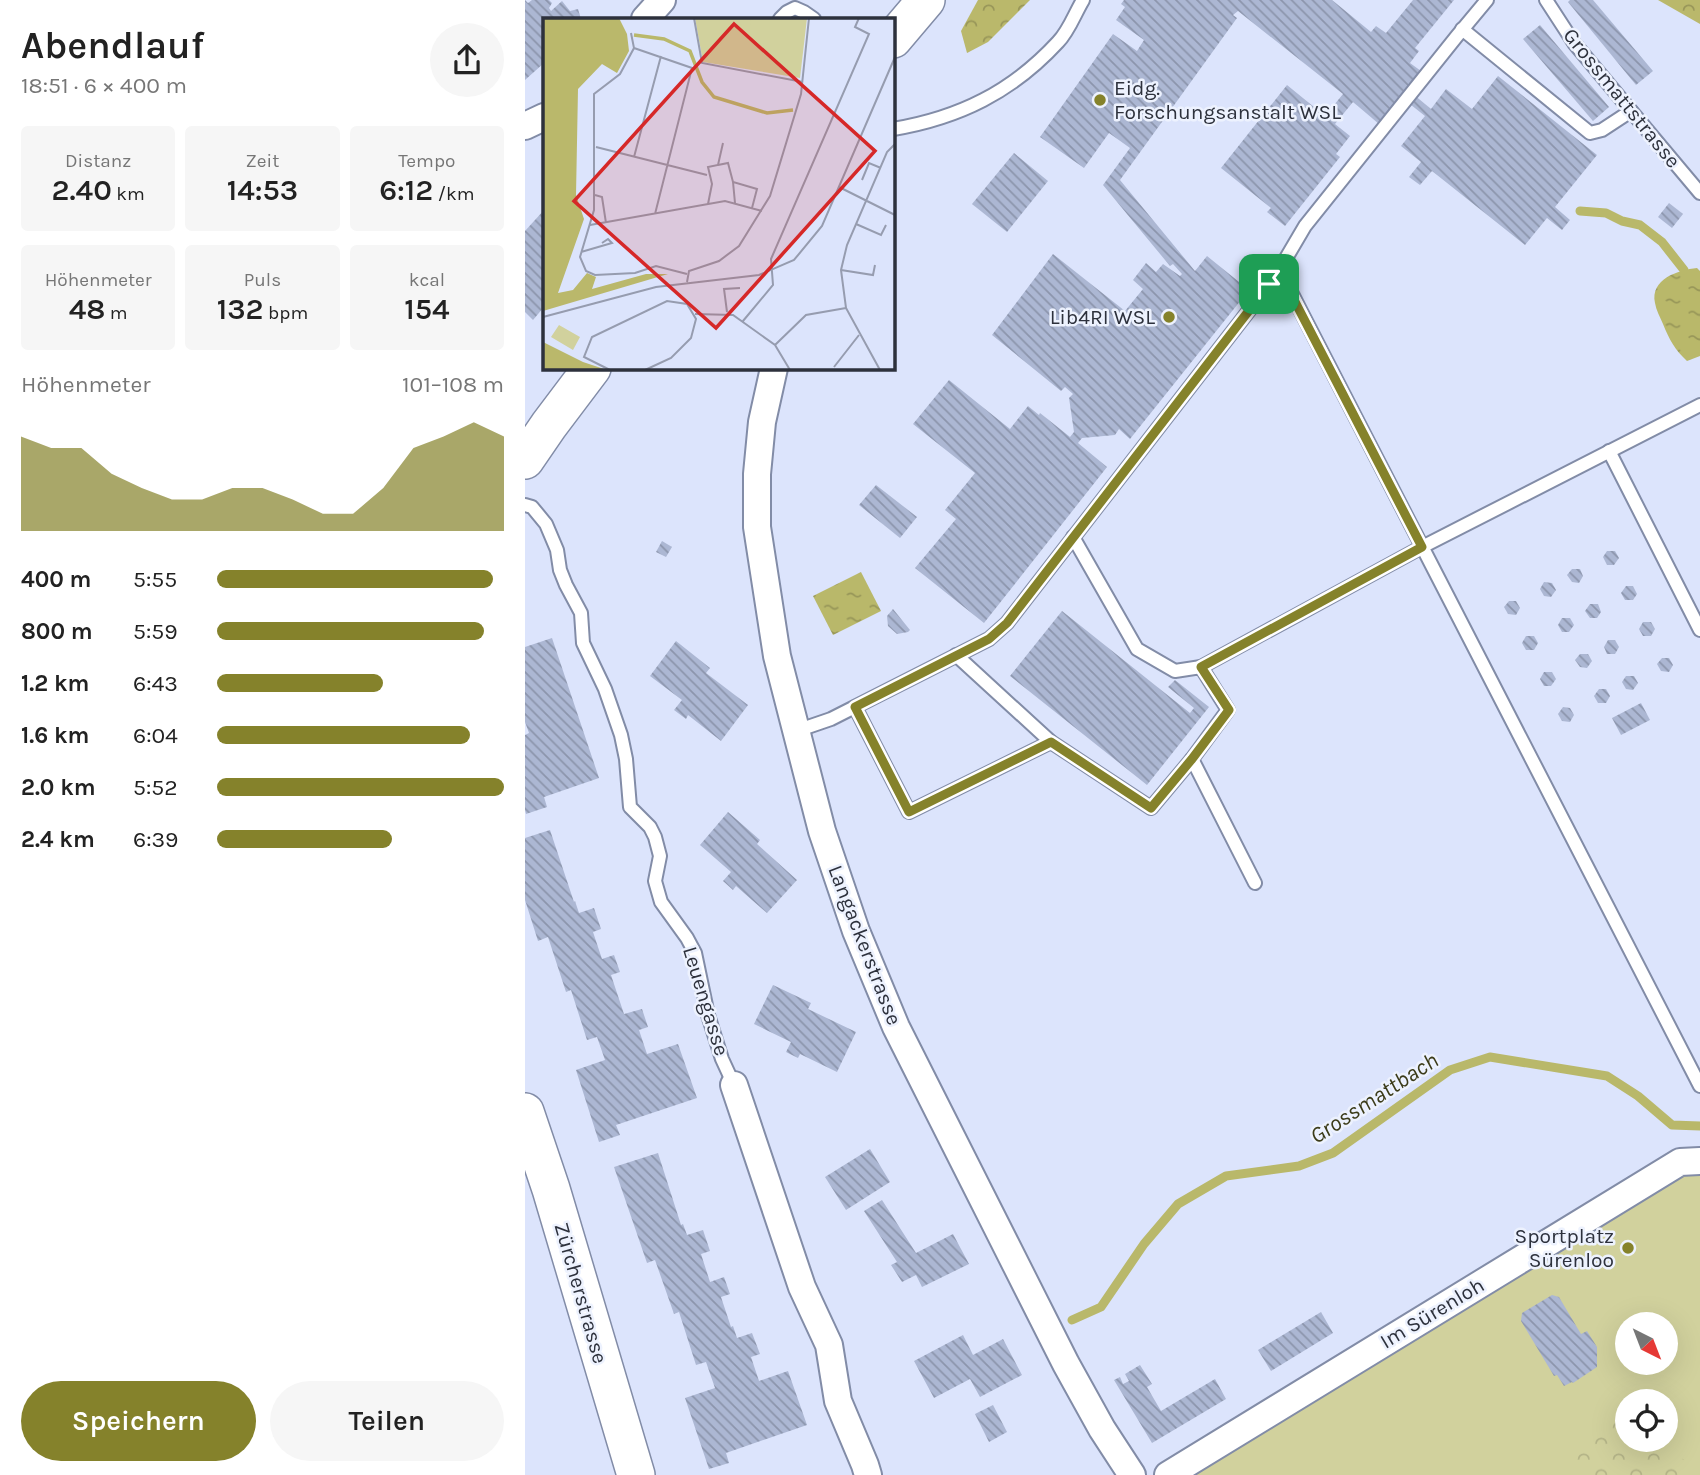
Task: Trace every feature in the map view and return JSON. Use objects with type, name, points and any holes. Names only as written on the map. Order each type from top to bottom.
[{"type":"main road","points":[[894,38],[926,0]]},
{"type":"main road","points":[[525,460],[591,369]]},
{"type":"main road","name":"Zürcherstrasse","points":[[525,1112],[533,1164],[636,1475]]},
{"type":"street","points":[[646,18],[662,0]]},
{"type":"street","name":"Langackerstrasse","points":[[774,369],[762,422],[757,474],[757,527],[777,656],[822,831],[856,931],[896,1027],[1066,1364],[1102,1429],[1132,1475]]},
{"type":"street","name":"Leuengasse","points":[[734,1085],[802,1287],[829,1345],[838,1401],[868,1475]]},
{"type":"street","name":"Im Sürenloh","points":[[1168,1475],[1680,1162],[1700,1161]]},
{"type":"lane","points":[[894,128],[921,124],[965,110],[1013,83],[1060,41],[1083,0]]},
{"type":"lane","points":[[795,731],[831,719],[989,639],[1007,623],[1275,277],[1305,226],[1487,0]]},
{"type":"lane","name":"Grossmattstrasse","points":[[1546,0],[1574,43],[1700,193]]},
{"type":"lane","points":[[781,18],[795,8],[813,18]]},
{"type":"lane","points":[[1462,30],[1590,133],[1602,130],[1631,111]]},
{"type":"lane","points":[[1275,277],[1291,294],[1700,1086]]},
{"type":"lane","points":[[1073,537],[1136,649],[1175,671],[1201,667],[1422,547],[1700,405]]},
{"type":"lane","points":[[1609,452],[1700,630]]},
{"type":"lane","name":"Leuengasse","points":[[525,505],[532,507],[546,524],[557,550],[560,570],[581,613],[583,643],[605,689],[621,735],[627,759],[630,807],[655,836],[660,856],[655,881],[661,902],[695,953],[708,1015],[722,1059],[734,1085]]},
{"type":"lane","points":[[956,655],[1051,742],[1151,808],[1229,710],[1201,667]]},
{"type":"lane","points":[[855,707],[909,812],[1051,742]]},
{"type":"lane","points":[[1192,759],[1255,883]]},
{"type":"green space","points":[[978,0],[1030,0],[988,42],[967,53],[961,31]]},
{"type":"green space","points":[[1658,0],[1700,0],[1700,24]]},
{"type":"green space","name":"Sportplatz Sürenloo","points":[[1686,1169],[1700,1170],[1700,1475],[1192,1475]]},
{"type":"green space","points":[[1615,1417],[1615,1452],[1678,1452],[1694,1475],[1578,1475],[1568,1460]]},
{"type":"water","points":[[1697,268],[1700,271],[1700,356],[1687,361],[1668,335],[1656,308],[1655,295],[1661,282],[1667,277]]},
{"type":"water","points":[[861,572],[881,611],[833,635],[813,596]]},
{"type":"building","points":[[525,0],[528,3],[532,0],[549,0],[552,3],[549,8],[551,11],[562,1],[570,11],[578,9],[581,18],[543,18],[543,64],[525,80]]},
{"type":"building","points":[[1124,0],[1332,0],[1371,32],[1376,26],[1386,33],[1413,0],[1454,0],[1415,48],[1419,51],[1410,63],[1421,71],[1407,89],[1431,109],[1446,89],[1472,109],[1498,76],[1597,155],[1555,207],[1570,220],[1562,230],[1547,218],[1525,245],[1432,171],[1420,185],[1409,177],[1421,162],[1401,146],[1425,116],[1401,97],[1379,124],[1353,102],[1335,124],[1350,136],[1336,154],[1340,157],[1285,226],[1267,212],[1271,208],[1221,168],[1287,85],[1325,116],[1343,94],[1238,11],[1233,15],[1237,18],[1120,180],[1195,271],[1207,256],[1249,290],[1130,439],[1119,429],[1115,435],[1082,438],[1078,443],[1107,467],[984,623],[915,568],[956,519],[945,510],[975,473],[913,424],[949,380],[1010,429],[1028,406],[1070,437],[1074,432],[1069,398],[1073,394],[1065,387],[1061,391],[992,335],[1053,254],[1125,311],[1143,289],[1133,280],[1146,263],[1156,272],[1163,264],[1180,276],[1182,274],[1173,264],[1170,266],[1103,185],[1130,148],[1109,133],[1084,168],[1040,137],[1113,34],[1137,51],[1144,40],[1116,20],[1125,7],[1121,4]]},
{"type":"building","points":[[1593,0],[1653,71],[1636,85],[1568,2]]},
{"type":"building","points":[[1540,25],[1609,107],[1593,121],[1523,39]]},
{"type":"building","points":[[1014,153],[1048,181],[1007,232],[972,204]]},
{"type":"building","points":[[1669,203],[1683,214],[1672,228],[1658,217]]},
{"type":"building","points":[[543,211],[543,308],[533,320],[525,312],[525,231]]},
{"type":"building","points":[[876,485],[917,517],[900,538],[859,505]]},
{"type":"building","points":[[662,541],[672,547],[666,557],[656,552]]},
{"type":"building","points":[[1607,551],[1615,551],[1619,558],[1614,565],[1607,565],[1603,557]]},
{"type":"building","points":[[1572,569],[1580,569],[1583,576],[1579,583],[1572,582],[1567,575]]},
{"type":"building","points":[[1544,582],[1552,583],[1556,590],[1551,597],[1544,596],[1540,589]]},
{"type":"building","points":[[1626,586],[1633,586],[1637,594],[1633,600],[1625,600],[1621,593]]},
{"type":"building","points":[[1509,601],[1516,601],[1520,608],[1516,615],[1508,614],[1504,607]]},
{"type":"building","points":[[1590,604],[1598,604],[1601,612],[1597,618],[1590,618],[1585,611]]},
{"type":"building","points":[[893,609],[910,630],[908,632],[897,634],[888,626],[887,616]]},
{"type":"building","points":[[1062,611],[1190,713],[1194,708],[1168,687],[1175,680],[1209,707],[1147,785],[1010,676]]},
{"type":"building","points":[[1562,618],[1570,618],[1574,625],[1569,632],[1562,632],[1558,625]]},
{"type":"building","points":[[1643,622],[1651,622],[1655,629],[1651,636],[1643,636],[1639,629]]},
{"type":"building","points":[[1526,636],[1534,636],[1538,643],[1534,650],[1526,650],[1522,643]]},
{"type":"building","points":[[552,638],[599,778],[544,797],[547,807],[526,814],[525,735],[529,733],[525,722],[525,647]]},
{"type":"building","points":[[1608,640],[1615,640],[1619,647],[1615,654],[1607,654],[1604,647]]},
{"type":"building","points":[[676,641],[710,668],[706,673],[748,705],[721,741],[688,715],[686,719],[674,710],[682,700],[650,676]]},
{"type":"building","points":[[1580,654],[1588,654],[1592,661],[1587,668],[1580,667],[1575,660]]},
{"type":"building","points":[[1662,658],[1669,658],[1673,665],[1669,672],[1661,671],[1657,664]]},
{"type":"building","points":[[1544,672],[1552,672],[1556,679],[1551,686],[1544,686],[1540,679]]},
{"type":"building","points":[[1626,676],[1634,676],[1638,683],[1633,690],[1626,689],[1622,682]]},
{"type":"building","points":[[1599,689],[1606,689],[1610,696],[1606,703],[1598,703],[1594,696]]},
{"type":"building","points":[[1641,703],[1650,720],[1621,735],[1612,718]]},
{"type":"building","points":[[1563,707],[1570,708],[1574,715],[1570,722],[1562,721],[1558,714]]},
{"type":"building","points":[[728,812],[760,840],[757,844],[797,880],[767,913],[736,886],[733,890],[723,881],[731,872],[700,845]]},
{"type":"building","points":[[550,830],[579,913],[594,908],[601,929],[593,932],[602,959],[614,955],[620,972],[611,975],[624,1014],[642,1009],[648,1027],[639,1030],[647,1054],[678,1044],[697,1098],[616,1125],[620,1135],[599,1142],[576,1070],[605,1060],[597,1037],[587,1040],[571,990],[566,992],[548,937],[538,941],[525,900],[525,838]]},
{"type":"building","points":[[773,985],[811,1003],[808,1009],[856,1032],[837,1072],[800,1054],[798,1058],[786,1052],[791,1042],[754,1024]]},
{"type":"building","points":[[870,1149],[890,1182],[846,1210],[825,1177]]},
{"type":"building","points":[[658,1153],[681,1225],[683,1224],[687,1235],[703,1230],[710,1251],[701,1254],[710,1282],[724,1277],[730,1294],[721,1297],[731,1327],[733,1326],[737,1338],[752,1333],[760,1354],[751,1357],[759,1381],[788,1371],[807,1425],[726,1453],[729,1463],[709,1469],[685,1398],[715,1388],[706,1362],[696,1365],[679,1312],[674,1314],[655,1260],[647,1263],[614,1167]]},
{"type":"building","points":[[882,1200],[916,1253],[953,1234],[969,1264],[922,1287],[916,1275],[902,1282],[891,1265],[897,1262],[864,1211]]},
{"type":"building","points":[[1552,1295],[1559,1297],[1581,1334],[1587,1331],[1597,1347],[1597,1367],[1564,1386],[1557,1375],[1554,1376],[1521,1321],[1522,1313]]},
{"type":"building","points":[[1321,1312],[1333,1333],[1271,1371],[1258,1350]]},
{"type":"building","points":[[963,1335],[973,1355],[1003,1339],[1022,1375],[980,1397],[970,1379],[934,1398],[914,1361]]},
{"type":"building","points":[[1140,1365],[1152,1384],[1147,1387],[1161,1411],[1215,1379],[1226,1399],[1152,1443],[1114,1380],[1120,1377],[1123,1384],[1129,1381],[1125,1374]]},
{"type":"building","points":[[993,1405],[1007,1432],[989,1442],[975,1414]]},
{"type":"waterway","points":[[1580,211],[1606,213],[1622,221],[1640,225],[1662,242],[1684,270]]},
{"type":"waterway","name":"Grossmattbach","points":[[1072,1320],[1101,1307],[1144,1244],[1178,1204],[1226,1176],[1299,1166],[1333,1153],[1450,1070],[1490,1057],[1607,1076],[1638,1096],[1672,1125],[1700,1126]]},
{"type":"place","name":"Eidg. Forschungsanstalt WSL","points":[[1100,100]]},
{"type":"place","name":"Lib4RI WSL","points":[[1169,317]]},
{"type":"place","name":"Sportplatz Sürenloo","points":[[1628,1248]]},
{"type":"route","points":[[1275,277],[1291,294],[1422,547],[1201,667],[1229,710],[1151,808],[1051,742],[909,812],[855,707],[989,639],[1007,623],[1269,284],[1275,277]]}]
